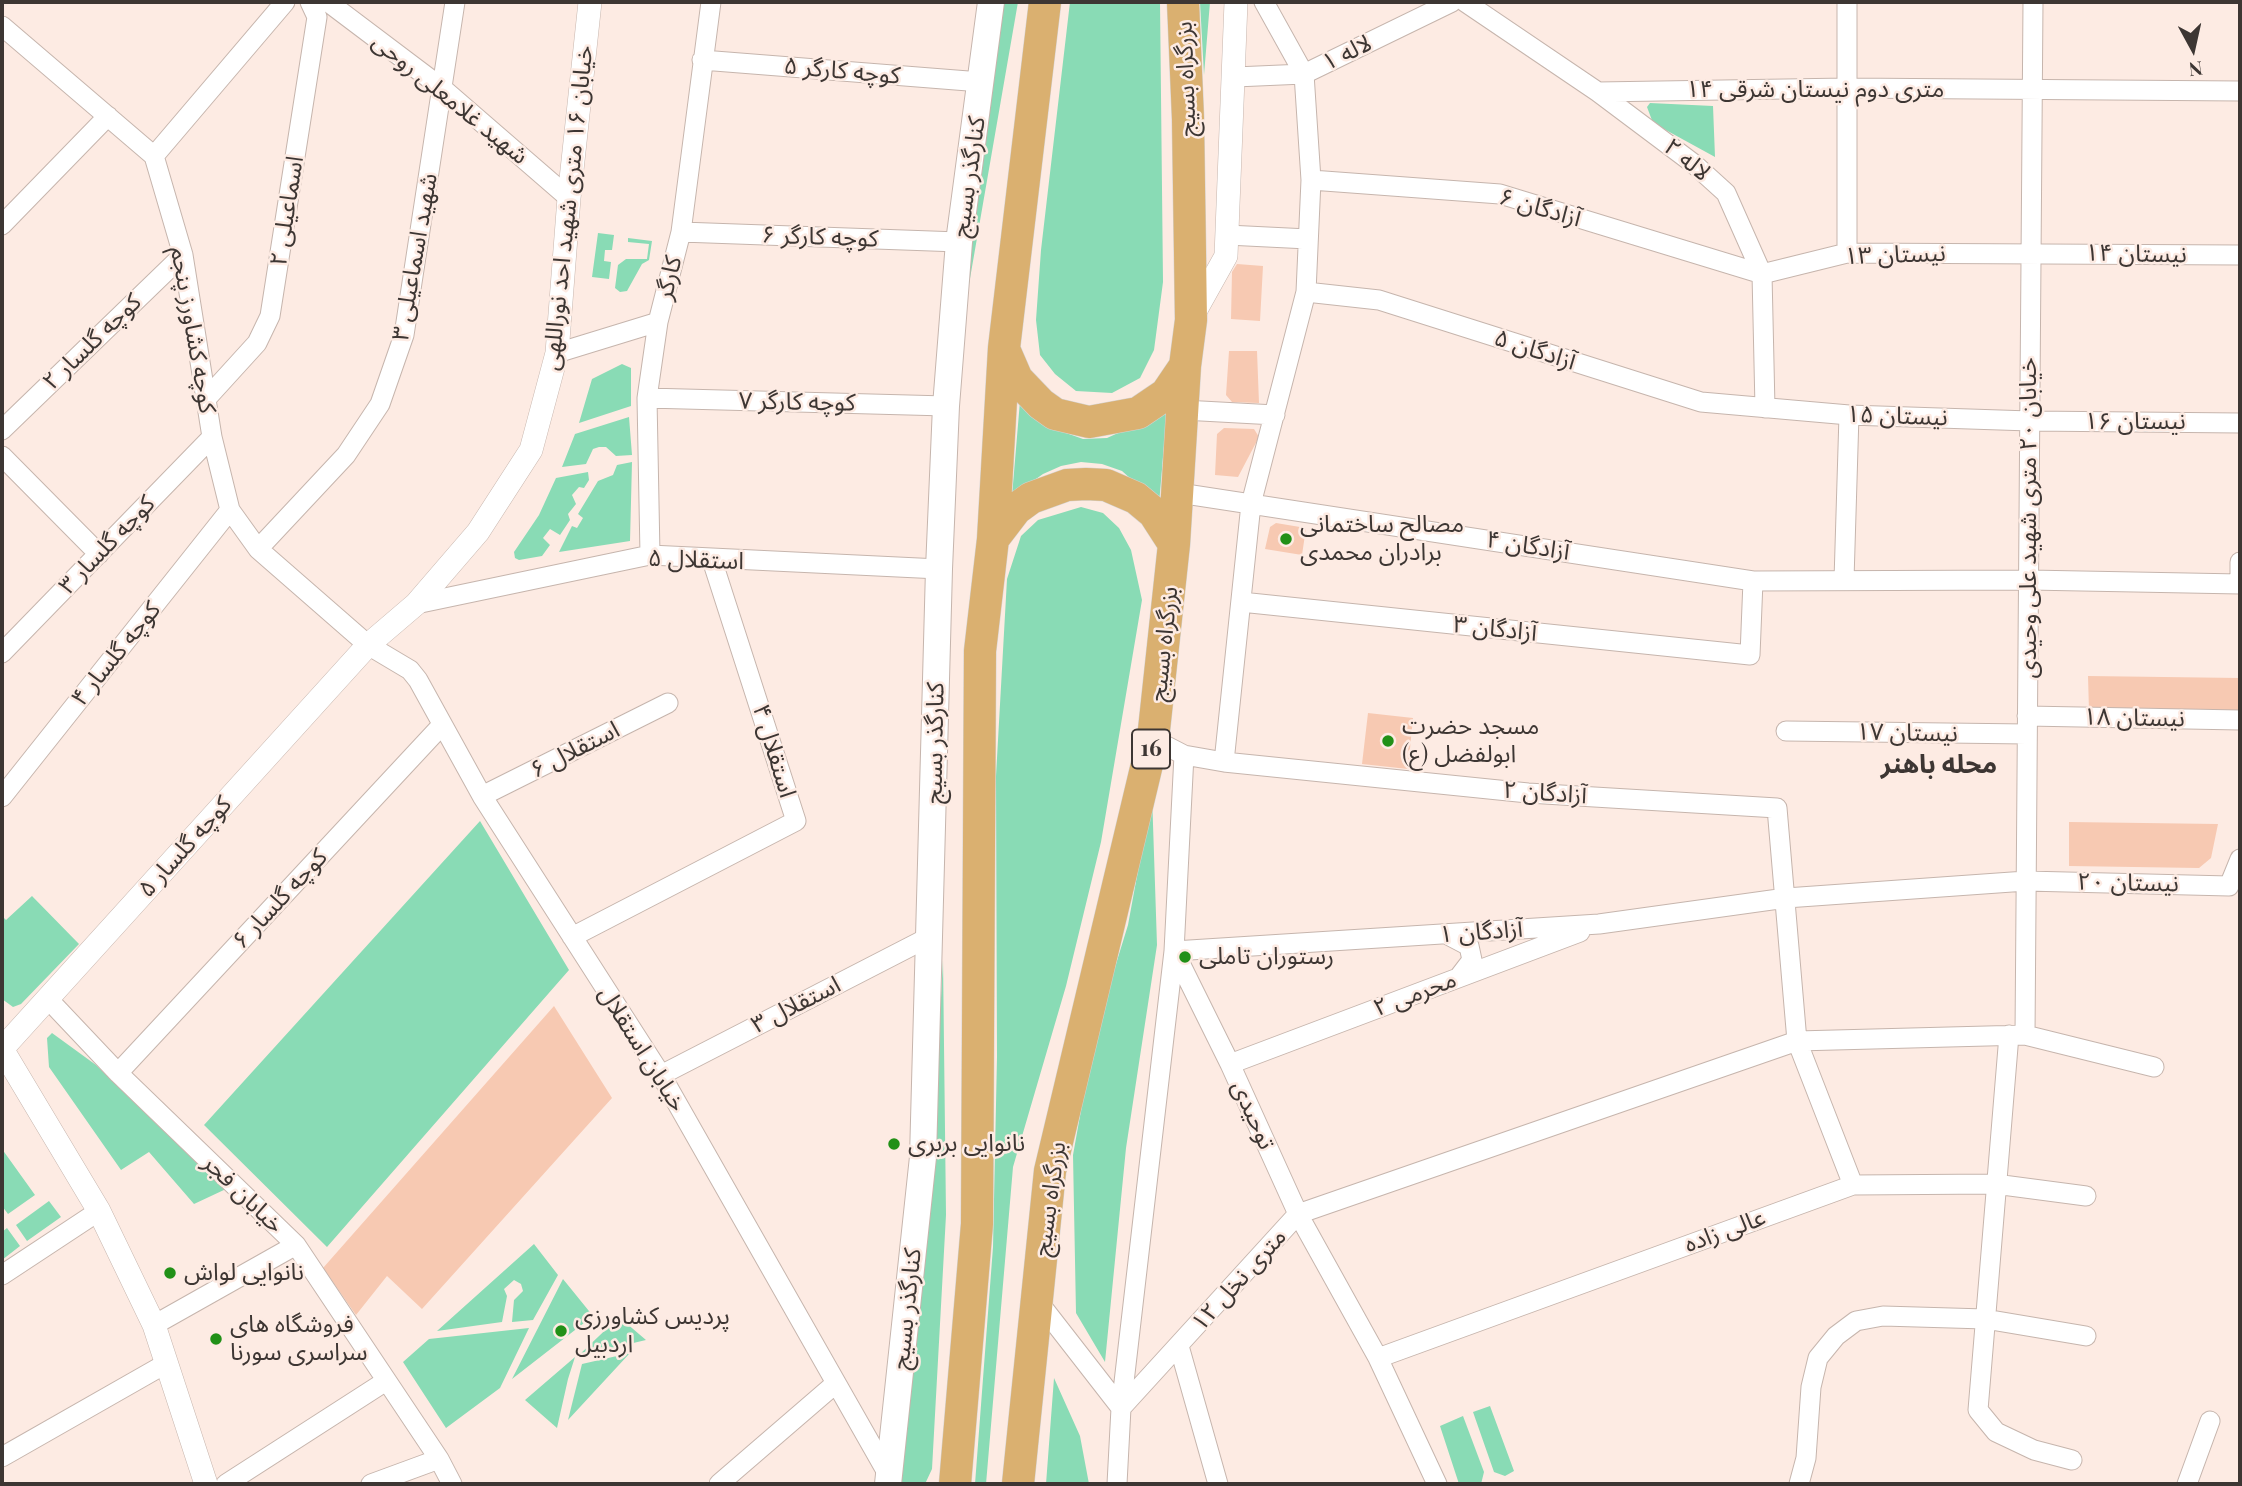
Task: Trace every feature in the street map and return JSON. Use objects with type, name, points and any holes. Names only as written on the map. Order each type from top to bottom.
[{"type":"highway","points":[[954,1484],[977,1224],[980,652],[993,540],[1004,348],[1045,2]]},
{"type":"highway","name":"بزرگراه بسیج","points":[[1018,1484],[1050,1171],[1153,739],[1179,493],[1185,366],[1191,320],[1183,2]]},
{"type":"highway","points":[[1004,348],[1017,379],[1041,404],[1055,414],[1089,422],[1138,413],[1166,394],[1185,366]]},
{"type":"highway","points":[[993,540],[1016,509],[1031,498],[1067,485],[1086,484],[1106,485],[1136,498],[1154,513],[1174,544]]},
{"type":"highway","points":[[938,1484],[959,1418]]},
{"type":"main road","name":"کنارگذر بسیج","points":[[888,1480],[923,1157],[946,406],[960,242],[992,2]]},
{"type":"street","points":[[2,26],[154,156],[285,2]]},
{"type":"street","name":"اسماعیلی ۲","points":[[206,399],[257,344],[270,316],[317,17],[310,2]]},
{"type":"street","name":"شهید غلامعلی روحی","points":[[328,2],[442,88],[569,198]]},
{"type":"street","name":"شهید اسماعیلی ۳","points":[[258,549],[346,455],[380,404],[404,335],[455,2]]},
{"type":"street","name":"خیابان ۱۶ متری شهید احد نوراللهی","points":[[368,645],[416,604],[478,532],[531,450],[557,353],[569,198],[590,2]]},
{"type":"street","name":"کارگر","points":[[650,555],[648,398],[658,322],[681,232],[711,2]]},
{"type":"street","points":[[1191,320],[1226,256],[1236,2]]},
{"type":"street","points":[[1153,739],[1184,755],[1224,762],[1251,504],[1306,292],[1311,180],[1304,74],[1264,2]]},
{"type":"street","name":"لاله ۱","points":[[1235,77],[1304,74],[1452,2]]},
{"type":"street","name":"لاله ۲","points":[[1465,2],[1598,92],[1694,164],[1726,193],[1762,274],[1765,408]]},
{"type":"street","points":[[1847,2],[1847,253]]},
{"type":"street","name":"خیابان ۲۰ متری شهید علی وحیدی","points":[[2033,2],[2026,881],[2017,1035],[1995,1184],[1978,1410],[1996,1432],[2034,1450],[2072,1460]]},
{"type":"street","name":"کوچه کارگر ۵","points":[[702,60],[981,82]]},
{"type":"street","name":"۱۴ متری دوم نیستان شرقی","points":[[1598,92],[1847,88],[2240,91]]},
{"type":"street","points":[[2,225],[108,116]]},
{"type":"street","name":"کوچه کشاورز پنجم","points":[[154,156],[183,255],[212,437],[230,510],[258,549],[368,645]]},
{"type":"street","name":"آزادگان ۶","points":[[1311,180],[1500,194],[1762,274]]},
{"type":"street","points":[[1714,259],[1725,257],[1734,249],[1741,228]]},
{"type":"street","name":"کوچه کارگر ۶","points":[[681,232],[960,242]]},
{"type":"street","points":[[1227,235],[1308,239]]},
{"type":"street","name":"نیستان ۱۳","points":[[1762,274],[1847,253],[2031,252]]},
{"type":"street","name":"نیستان ۱۴","points":[[2031,252],[2240,255]]},
{"type":"street","name":"کوچه گلسار ۲","points":[[2,429],[183,255]]},
{"type":"street","name":"آزادگان ۵","points":[[1306,292],[1379,300],[1701,402],[1765,408]]},
{"type":"street","points":[[557,353],[658,322]]},
{"type":"street","name":"کوچه کارگر ۷","points":[[648,398],[946,406]]},
{"type":"street","name":"نیستان ۱۵","points":[[1765,408],[1849,415],[2030,421]]},
{"type":"street","points":[[1183,410],[1275,415]]},
{"type":"street","points":[[1844,580],[1849,415]]},
{"type":"street","name":"نیستان ۱۶","points":[[2030,421],[2240,423]]},
{"type":"street","name":"کوچه گلسار ۳","points":[[2,653],[212,437]]},
{"type":"street","points":[[2,456],[99,554]]},
{"type":"street","name":"آزادگان ۴","points":[[1179,493],[1753,580],[2029,580],[2240,584]]},
{"type":"street","name":"کوچه گلسار ۴","points":[[2,797],[230,510]]},
{"type":"street","name":"استقلال ۵","points":[[416,604],[650,555],[939,569]]},
{"type":"street","name":"استقلال ۴","points":[[572,937],[796,821],[712,560]]},
{"type":"street","points":[[2240,562],[2240,584]]},
{"type":"street","name":"آزادگان ۳","points":[[1241,602],[1750,655],[1753,580]]},
{"type":"street","name":"خیابان استقلال","points":[[368,645],[410,670],[482,796],[661,1075],[888,1480]]},
{"type":"street","name":"کوچه گلسار ۵","points":[[2,1049],[368,645]]},
{"type":"street","name":"استقلال ۶","points":[[482,796],[668,703]]},
{"type":"street","name":"نیستان ۱۸","points":[[2027,725],[2240,720]]},
{"type":"street","name":"کوچه گلسار ۶","points":[[118,1073],[442,725]]},
{"type":"street","name":"نیستان ۱۷","points":[[1786,731],[2027,725]]},
{"type":"street","name":"توحیدی","points":[[1184,755],[1174,951],[1230,1064],[1298,1214],[1378,1358],[1437,1484]]},
{"type":"street","name":"آزادگان ۲","points":[[1224,762],[1528,793],[1777,808],[1786,898]]},
{"type":"street","name":"نیستان ۲۰","points":[[1786,898],[2026,881],[2229,886],[2240,859]]},
{"type":"street","points":[[1786,898],[1797,1041],[1853,1185]]},
{"type":"street","name":"آزادگان ۱","points":[[1174,951],[1599,924],[1786,898]]},
{"type":"street","name":"محرمی ۲","points":[[1230,1064],[1599,924]]},
{"type":"street","points":[[1446,934],[1469,946],[1472,960],[1460,977]]},
{"type":"street","name":"استقلال ۳","points":[[661,1075],[931,936]]},
{"type":"street","points":[[1117,1484],[1121,1408],[1174,951]]},
{"type":"street","name":"خیابان فجر","points":[[48,999],[118,1073],[296,1245],[439,1459],[452,1484]]},
{"type":"street","points":[[1298,1214],[1797,1041],[2017,1035],[2154,1068]]},
{"type":"street","points":[[2,1049],[99,1211],[155,1325],[206,1484]]},
{"type":"street","name":"عالی زاده","points":[[1378,1358],[1853,1185],[1995,1184],[2086,1196]]},
{"type":"street","points":[[2,1275],[99,1211]]},
{"type":"street","name":"۱۲ متری نخل","points":[[1121,1408],[1298,1214]]},
{"type":"street","points":[[155,1325],[296,1245]]},
{"type":"street","points":[[1037,1300],[1121,1408]]},
{"type":"street","points":[[1799,1484],[1806,1458],[1811,1387],[1818,1359],[1836,1336],[1856,1321],[1883,1315],[1985,1319],[2087,1336]]},
{"type":"street","name":"۱۲ متری نخل","points":[[1179,1346],[1218,1484]]},
{"type":"street","points":[[2,1457],[167,1363]]},
{"type":"street","points":[[226,1484],[386,1381]]},
{"type":"street","points":[[719,1484],[835,1384]]},
{"type":"street","points":[[2187,1484],[2210,1420]]},
{"type":"street","points":[[371,1484],[439,1459]]},
{"type":"green space","points":[[999,2],[1018,2],[964,313],[998,10]]},
{"type":"green space","points":[[1070,2],[1160,2],[1163,282],[1154,350],[1140,378],[1112,393],[1076,391],[1055,374],[1040,355],[1036,320],[1041,250]]},
{"type":"green space","points":[[1200,2],[1210,2],[1204,75]]},
{"type":"green space","points":[[1650,103],[1713,106],[1715,157],[1653,123],[1647,107]]},
{"type":"green space","points":[[598,233],[614,235],[612,250],[605,250],[604,261],[611,262],[609,279],[592,277]]},
{"type":"green space","points":[[628,238],[652,241],[649,260],[642,264],[627,291],[620,292],[615,288],[618,265],[626,259],[647,259],[649,244],[628,242]]},
{"type":"green space","points":[[622,364],[631,368],[631,406],[579,423],[592,379]]},
{"type":"green space","points":[[1020,401],[1044,425],[1083,439],[1107,438],[1167,411],[1159,504],[1122,471],[1102,464],[1081,462],[1061,466],[1043,474],[1012,496]]},
{"type":"green space","points":[[629,417],[632,455],[616,456],[606,447],[599,447],[593,449],[586,464],[562,467],[575,434]]},
{"type":"green space","points":[[632,462],[630,541],[559,552],[572,526],[577,528],[583,518],[578,514],[598,481],[613,475],[617,465]]},
{"type":"green space","points":[[588,472],[589,480],[584,488],[579,487],[572,495],[576,504],[568,514],[570,520],[560,535],[550,529],[543,538],[550,545],[542,556],[519,560],[515,558],[514,552],[539,515],[556,478]]},
{"type":"green space","points":[[1081,507],[1103,513],[1119,528],[1131,550],[1142,600],[1101,842],[1066,986],[1013,1167],[986,1484],[975,1484],[993,1247],[997,1057],[996,776],[1007,579],[1021,536],[1038,520]]},
{"type":"green space","points":[[1152,794],[1157,945],[1126,1148],[1105,1362],[1076,1313],[1073,1155],[1095,1032],[1128,925]]},
{"type":"green space","points":[[480,821],[569,970],[327,1247],[204,1125]]},
{"type":"green space","points":[[32,896],[79,944],[21,1004],[13,1007],[2,999],[2,916],[6,920]]},
{"type":"green space","points":[[943,960],[946,1215],[932,1469],[925,1484],[899,1484],[932,1167]]},
{"type":"green space","points":[[52,1033],[96,1065],[226,1189],[194,1204],[149,1152],[121,1170],[49,1067],[47,1038]]},
{"type":"green space","points":[[2,1149],[35,1195],[8,1214],[2,1206]]},
{"type":"green space","points":[[49,1201],[61,1217],[27,1241],[16,1225]]},
{"type":"green space","points":[[7,1228],[20,1246],[2,1260],[2,1232]]},
{"type":"green space","points":[[534,1244],[558,1275],[533,1320],[512,1322],[514,1300],[523,1291],[521,1284],[514,1280],[504,1289],[507,1296],[502,1322],[437,1331]]},
{"type":"green space","points":[[563,1279],[593,1316],[512,1379]]},
{"type":"green space","points":[[619,1317],[646,1340],[578,1356]]},
{"type":"green space","points":[[529,1328],[500,1388],[446,1428],[403,1362],[429,1339]]},
{"type":"green space","points":[[630,1353],[568,1420],[582,1364]]},
{"type":"green space","points":[[575,1357],[568,1379],[557,1428],[525,1400]]},
{"type":"green space","points":[[1054,1378],[1080,1436],[1089,1484],[1046,1484]]},
{"type":"green space","points":[[1490,1406],[1514,1471],[1505,1476],[1494,1472],[1473,1412]]},
{"type":"green space","points":[[1463,1416],[1484,1472],[1481,1484],[1459,1484],[1440,1426]]},
{"type":"building","points":[[1237,264],[1263,266],[1260,321],[1231,319],[1232,272]]},
{"type":"building","points":[[1229,351],[1257,351],[1259,403],[1232,402],[1226,395]]},
{"type":"building","points":[[1224,428],[1254,429],[1259,437],[1238,477],[1215,475],[1217,434]]},
{"type":"building","name":"مصالح ساختمانی برادران محمدی","points":[[1276,523],[1306,528],[1302,555],[1265,549],[1270,527]]},
{"type":"building","points":[[2088,676],[2240,678],[2240,713],[2089,711]]},
{"type":"building","name":"مسجد حضرت ابولفضل (ع)","points":[[1368,713],[1413,718],[1408,769],[1362,764]]},
{"type":"building","points":[[2069,822],[2218,824],[2211,858],[2199,868],[2069,866]]},
{"type":"building","points":[[554,1006],[612,1098],[422,1309],[387,1276],[356,1315],[323,1268]]},
{"type":"place","name":"مصالح ساختمانی برادران محمدی","points":[[1286,539]]},
{"type":"place","name":"مسجد حضرت ابولفضل (ع)","points":[[1388,741]]},
{"type":"place","name":"رستوران تاملی","points":[[1185,957]]},
{"type":"place","name":"نانوایی بربری","points":[[894,1144]]},
{"type":"place","name":"نانوایی لواش","points":[[170,1273]]},
{"type":"place","name":"پردیس کشاورزی اردبیل","points":[[561,1331]]},
{"type":"place","name":"فروشگاه های سراسری سورنا","points":[[216,1339]]},
{"type":"district","name":"محله باهنر","points":[[1939,765]]}]
